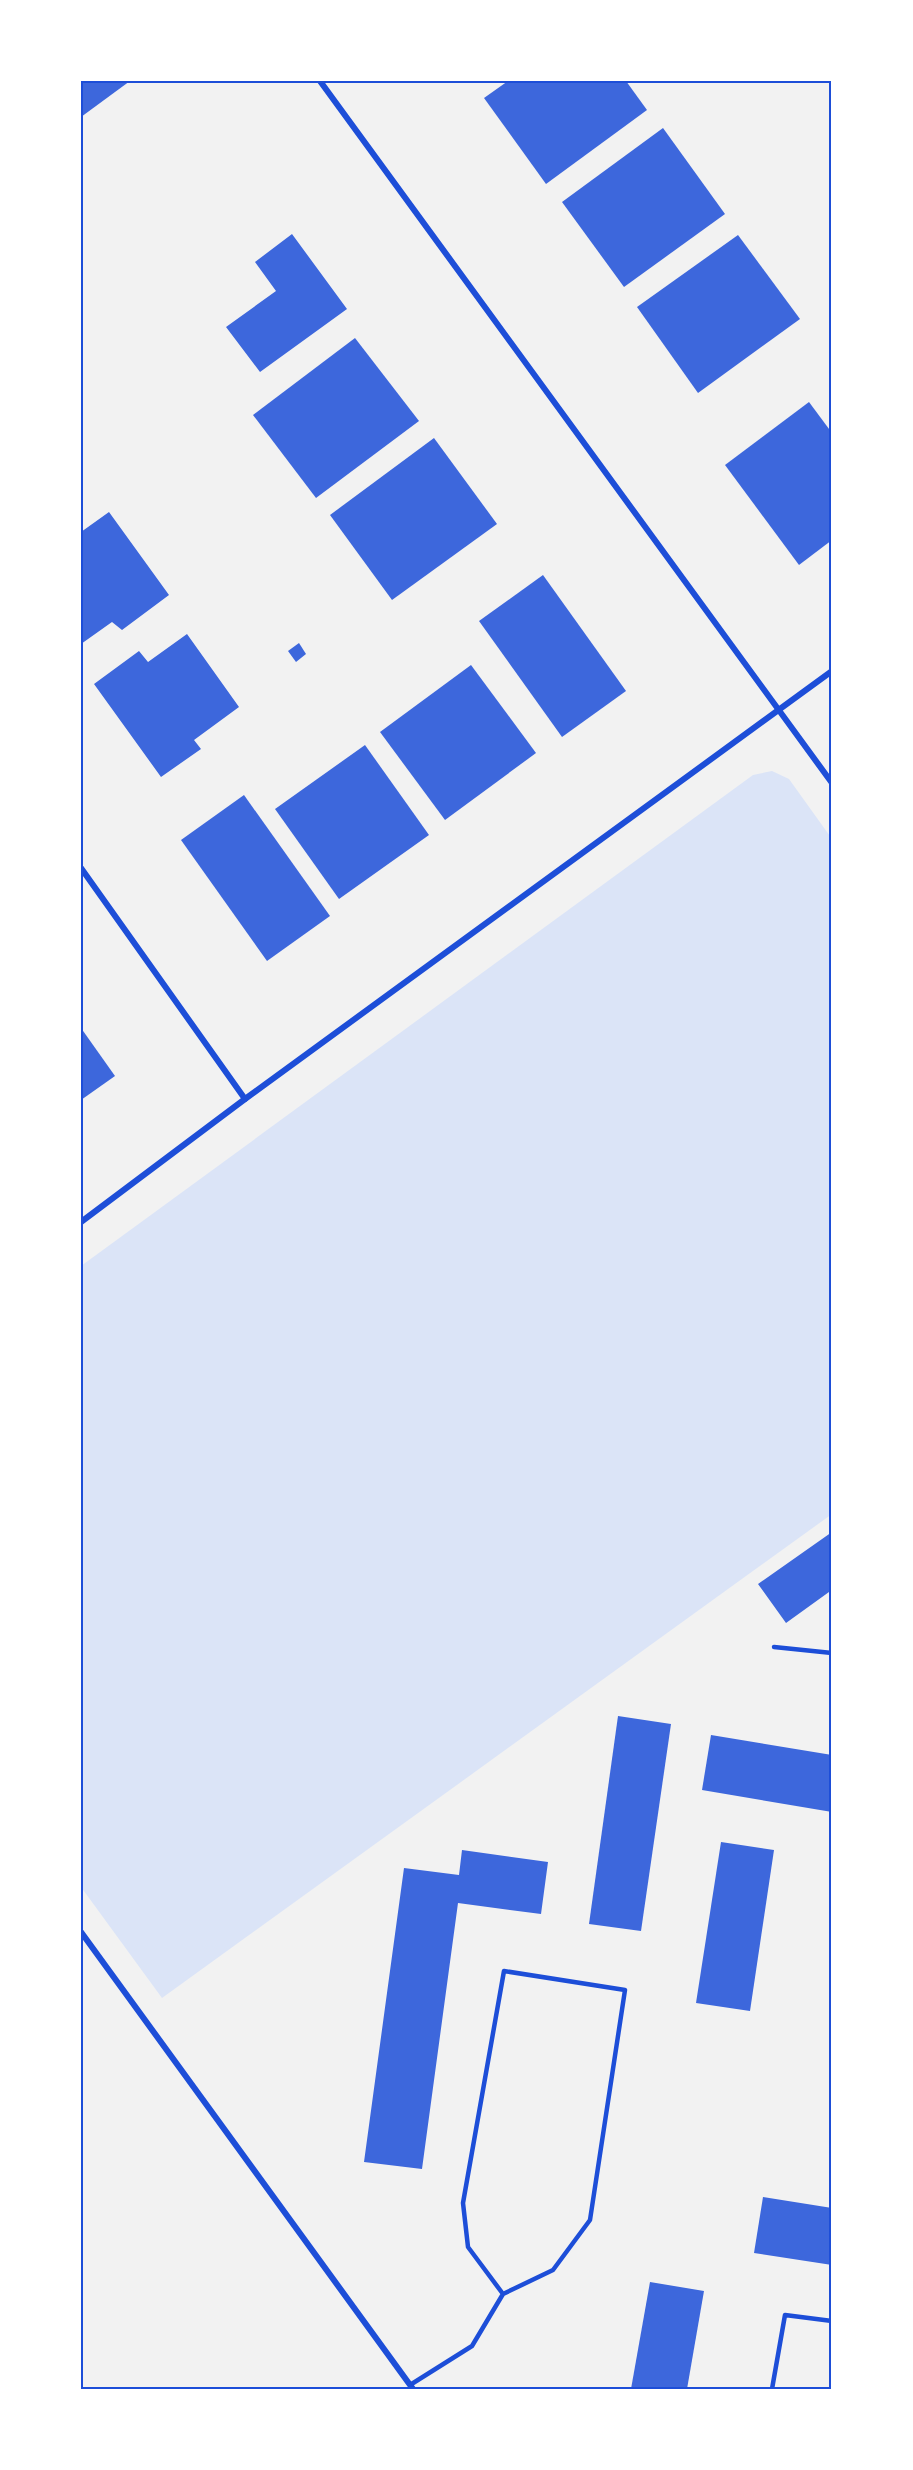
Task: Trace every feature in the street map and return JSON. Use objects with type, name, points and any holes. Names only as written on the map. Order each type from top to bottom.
[{"type":"street","points":[[320,81],[832,783]]},
{"type":"street","points":[[81,1222],[245,1099],[832,671]]},
{"type":"street","points":[[81,868],[245,1099]]},
{"type":"street","points":[[81,1932],[412,2387]]},
{"type":"lane","points":[[774,1647],[832,1653]]},
{"type":"lane","points":[[412,2387],[472,2346],[503,2295],[554,2270],[590,2220],[625,1990],[504,1971],[463,2203],[468,2247],[503,2295]]},
{"type":"lane","points":[[772,2389],[786,2315],[832,2321]]},
{"type":"shaded area","points":[[772,771],[789,779],[832,839],[832,1514],[162,1998],[81,1887],[81,1266],[753,775]]},
{"type":"building","points":[[81,81],[130,81],[81,117]]},
{"type":"building","points":[[508,81],[626,81],[647,110],[546,184],[484,98]]},
{"type":"building","points":[[663,128],[725,214],[624,287],[562,202]]},
{"type":"building","points":[[292,234],[347,309],[260,372],[226,327],[276,291],[255,262]]},
{"type":"building","points":[[738,235],[800,319],[698,393],[637,307]]},
{"type":"building","points":[[355,338],[419,421],[316,498],[253,415]]},
{"type":"building","points":[[809,402],[832,433],[832,540],[799,565],[725,465]]},
{"type":"building","points":[[434,438],[497,524],[392,600],[330,515]]},
{"type":"building","points":[[109,512],[169,595],[122,630],[112,622],[81,644],[81,532]]},
{"type":"building","points":[[543,575],[626,691],[562,737],[479,621]]},
{"type":"building","points":[[187,634],[239,707],[194,740],[201,749],[161,777],[94,684],[139,651],[148,662]]},
{"type":"building","points":[[299,643],[306,654],[296,662],[288,651]]},
{"type":"building","points":[[471,665],[536,753],[445,820],[380,732]]},
{"type":"building","points":[[365,745],[429,835],[339,899],[275,809]]},
{"type":"building","points":[[244,795],[330,916],[267,961],[181,840]]},
{"type":"building","points":[[81,1028],[115,1076],[81,1100]]},
{"type":"building","points":[[832,1532],[832,1596],[829,1592],[786,1623],[758,1584]]},
{"type":"building","points":[[618,1716],[671,1724],[641,1931],[589,1924]]},
{"type":"building","points":[[711,1735],[832,1755],[832,1812],[702,1790]]},
{"type":"building","points":[[721,1842],[774,1850],[750,2011],[696,2003]]},
{"type":"building","points":[[462,1850],[548,1862],[541,1914],[458,1903],[422,2169],[364,2162],[404,1868],[459,1875]]},
{"type":"building","points":[[763,2197],[832,2208],[832,2265],[754,2253]]},
{"type":"building","points":[[650,2282],[704,2291],[687,2389],[631,2389]]}]
